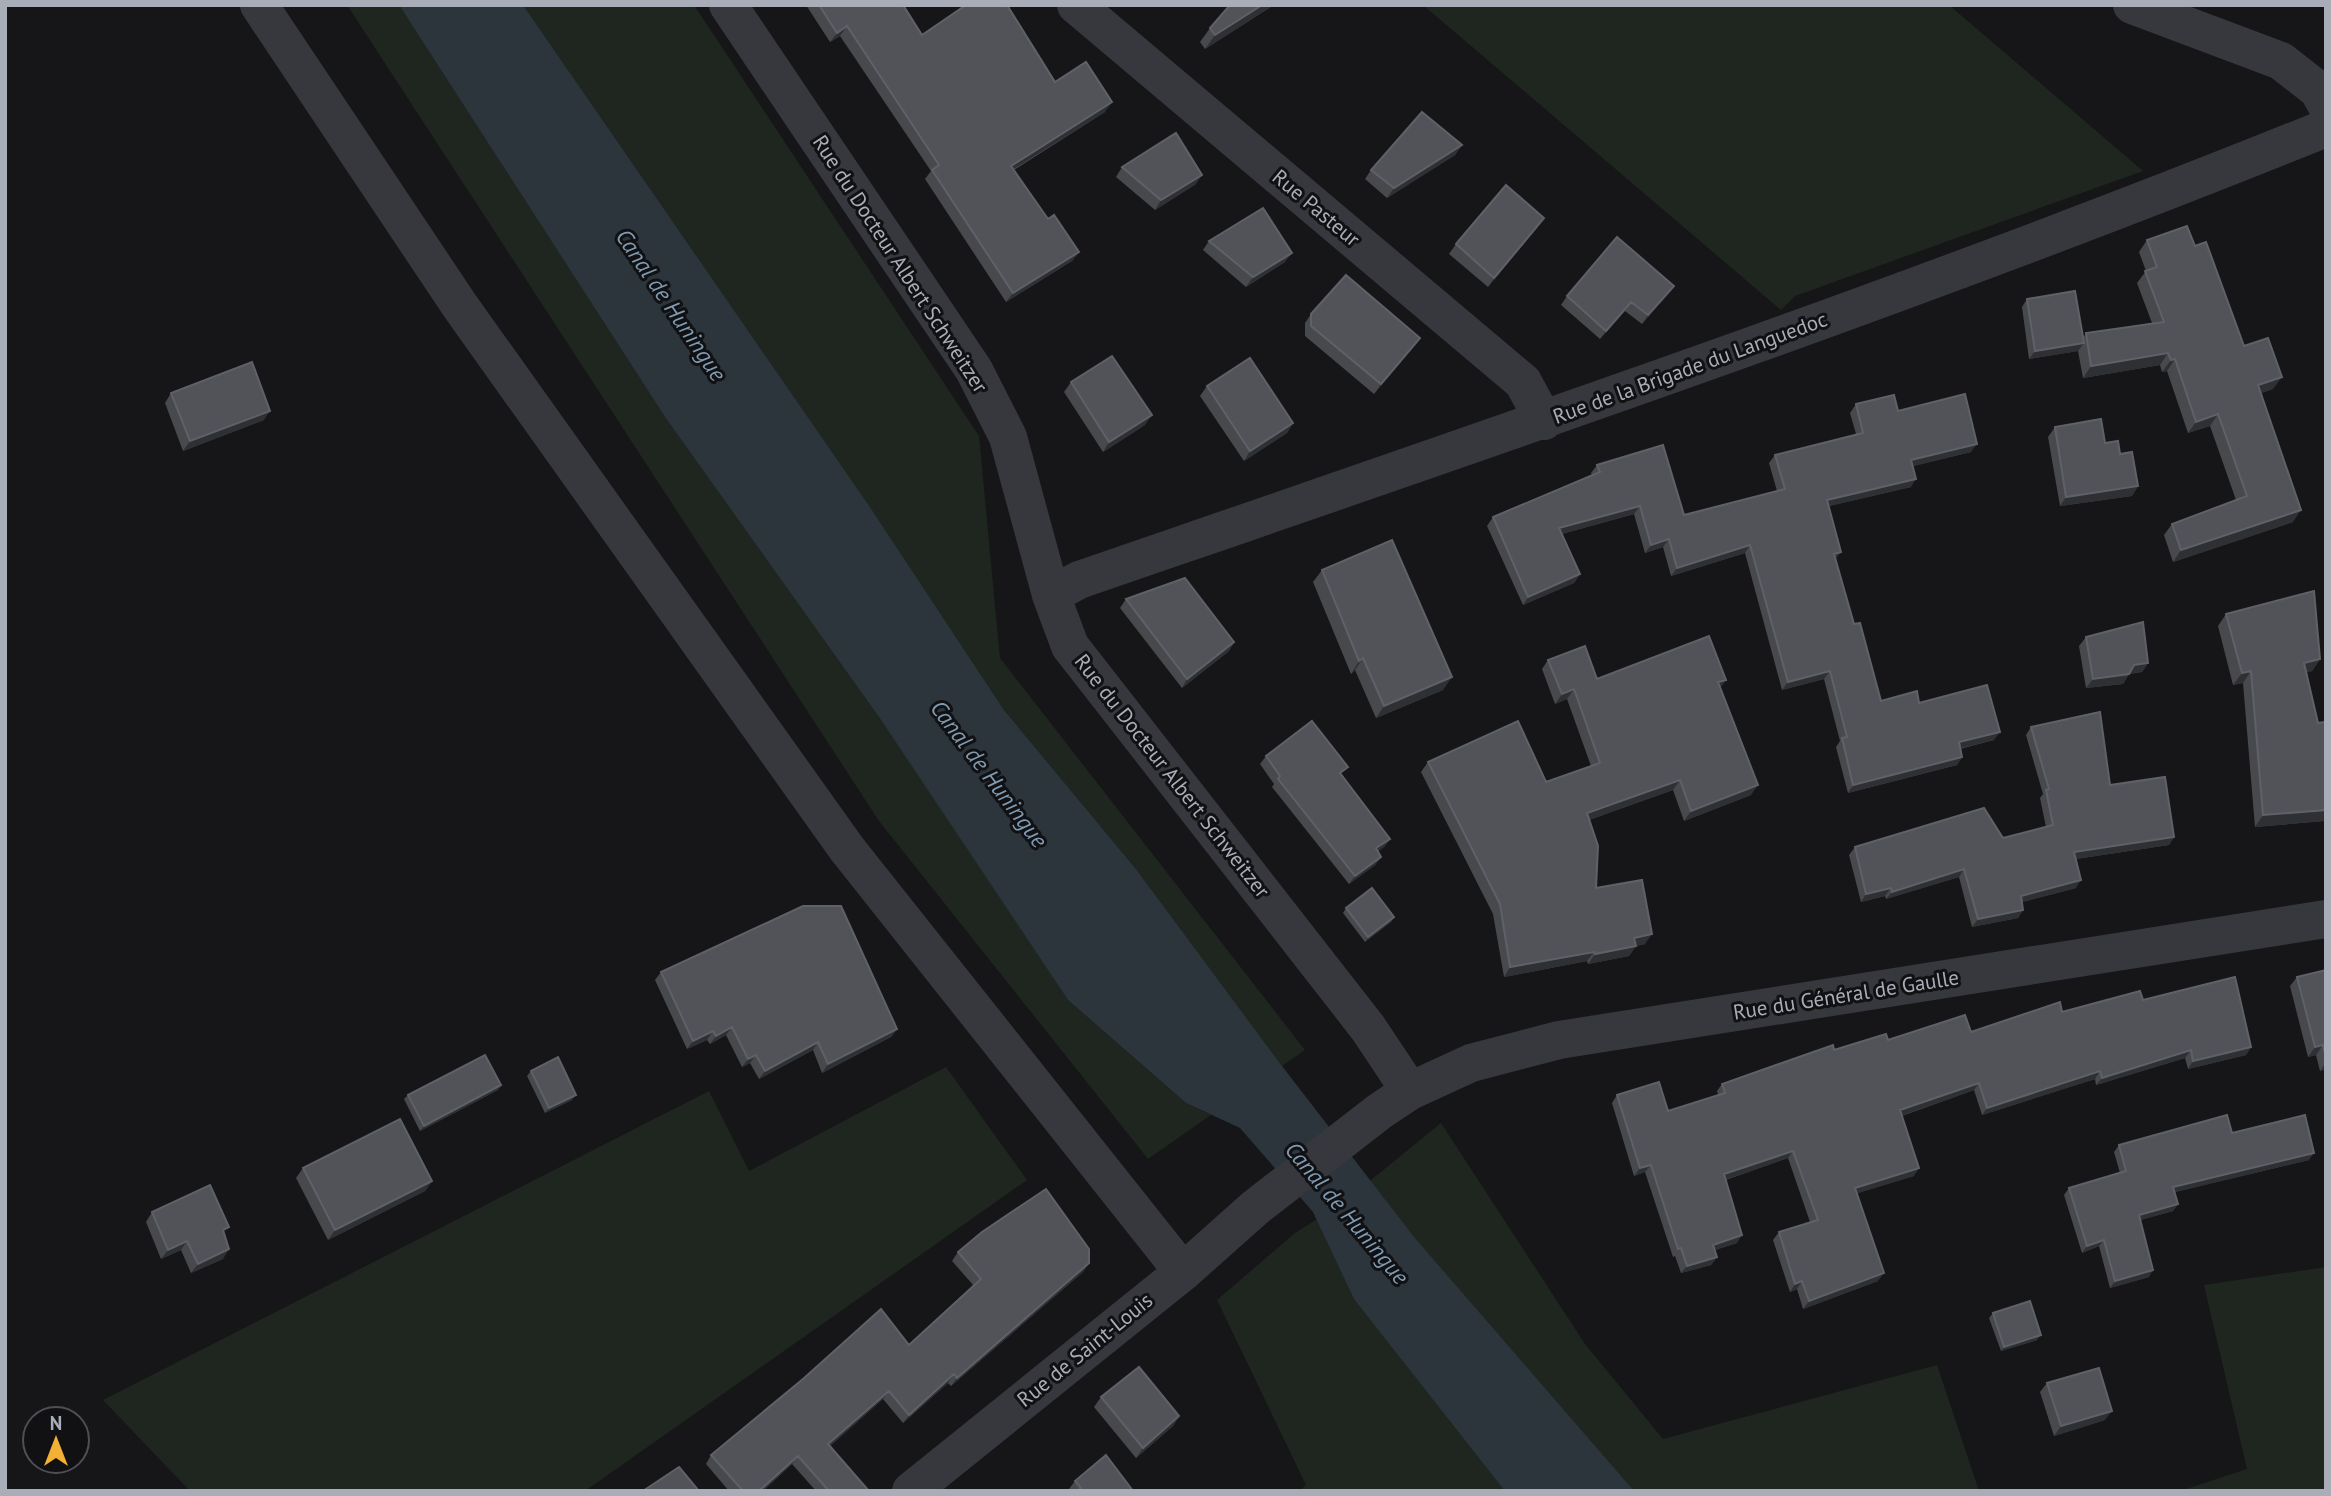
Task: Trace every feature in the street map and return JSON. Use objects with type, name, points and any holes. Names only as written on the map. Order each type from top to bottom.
[{"type":"street","points":[[259,5],[460,306],[848,849],[1182,1272]]},
{"type":"street","name":"Rue du Docteur Albert Schweitzer","points":[[728,5],[974,370],[1008,438],[1051,595],[1069,646],[1368,1028],[1395,1101]]},
{"type":"street","name":"Rue Pasteur","points":[[1076,5],[1523,382],[1544,421]]},
{"type":"street","points":[[2132,5],[2281,61],[2318,90],[2326,104]]},
{"type":"street","name":"Rue de la Brigade du Languedoc","points":[[1051,595],[1079,580],[1544,421],[1996,258],[2326,128]]},
{"type":"street","name":"Rue du Général de Gaulle","points":[[1256,1207],[1395,1101],[1471,1063],[1559,1040],[2326,919]]},
{"type":"street","name":"Rue de Saint-Louis","points":[[911,1491],[1182,1272],[1256,1207]]},
{"type":"shaded area","points":[[347,5],[399,5],[665,417],[881,720],[1068,1000],[1186,1103],[1211,1115],[1148,1159],[879,821]]},
{"type":"shaded area","points":[[523,5],[694,5],[979,436],[1000,658],[1305,1050],[1282,1066],[1136,869],[1004,710],[870,507]]},
{"type":"shaded area","points":[[1423,5],[1949,5],[2143,171],[1795,296],[1781,310]]},
{"type":"shaded area","points":[[946,1067],[1027,1180],[585,1491],[190,1491],[103,1400],[709,1091],[749,1171]]},
{"type":"shaded area","points":[[1441,1123],[1585,1344],[1663,1439],[1937,1365],[1979,1491],[1299,1491],[1306,1485],[1217,1300],[1295,1233],[1344,1202]]},
{"type":"shaded area","points":[[2326,1267],[2326,1491],[2180,1491],[2247,1469],[2204,1285]]},
{"type":"water","name":"Canal de Huningue","points":[[399,5],[523,5],[870,507],[1004,710],[1136,869],[1282,1066],[1414,1237],[1634,1491],[1505,1491],[1354,1299],[1313,1212],[1240,1128],[1186,1103],[1068,1000],[881,720],[665,417]]},
{"type":"building","points":[[819,5],[903,5],[922,35],[966,5],[1007,5],[1055,82],[1086,62],[1112,102],[1011,166],[1048,219],[1054,215],[1079,252],[1013,293],[932,170],[939,165],[847,26],[837,33]]},
{"type":"building","points":[[1230,5],[1262,5],[1215,35],[1210,28]]},
{"type":"building","points":[[1422,112],[1462,145],[1394,188],[1371,170]]},
{"type":"building","points":[[1176,133],[1202,175],[1161,200],[1122,167]]},
{"type":"building","points":[[1506,185],[1544,218],[1494,278],[1456,244]]},
{"type":"building","points":[[1263,208],[1292,253],[1253,277],[1209,241]]},
{"type":"building","points":[[2187,226],[2195,246],[2206,242],[2244,346],[2268,338],[2282,377],[2258,385],[2301,510],[2181,550],[2172,524],[2247,496],[2218,414],[2196,422],[2175,359],[2171,360],[2168,353],[2091,366],[2086,333],[2164,322],[2145,271],[2157,267],[2147,240]]},
{"type":"building","points":[[1617,237],[1674,286],[1648,315],[1631,302],[1606,331],[1567,296]]},
{"type":"building","points":[[1346,275],[1420,338],[1381,384],[1311,326],[1311,314]]},
{"type":"building","points":[[2075,291],[2084,343],[2035,351],[2027,299]]},
{"type":"building","points":[[1112,356],[1152,415],[1109,442],[1071,382]]},
{"type":"building","points":[[1250,358],[1293,423],[1250,451],[1207,386]]},
{"type":"building","points":[[252,362],[270,411],[190,441],[171,393]]},
{"type":"building","points":[[1965,394],[1977,444],[1911,460],[1916,479],[1827,500],[1841,552],[1834,554],[1854,624],[1860,623],[1881,701],[1917,691],[1919,703],[1987,685],[2000,732],[1959,742],[1962,757],[1853,785],[1842,738],[1847,737],[1830,671],[1788,682],[1750,545],[1677,568],[1669,539],[1651,545],[1640,506],[1559,528],[1580,574],[1528,597],[1493,517],[1600,472],[1597,465],[1663,445],[1684,515],[1785,489],[1775,455],[1863,433],[1856,404],[1894,395],[1898,411]]},
{"type":"building","points":[[2101,419],[2105,443],[2118,441],[2120,454],[2132,452],[2138,486],[2066,497],[2055,427]]},
{"type":"building","points":[[1392,540],[1452,677],[1384,706],[1363,658],[1359,661],[1322,570]]},
{"type":"building","points":[[1185,578],[1234,642],[1187,679],[1126,599]]},
{"type":"building","points":[[2314,591],[2320,659],[2304,663],[2318,723],[2325,722],[2326,810],[2263,815],[2251,671],[2242,673],[2226,614]]},
{"type":"building","points":[[2143,622],[2148,663],[2134,665],[2129,674],[2093,679],[2086,637]]},
{"type":"building","points":[[1709,636],[1726,680],[1718,682],[1758,785],[1691,811],[1680,780],[1587,813],[1598,846],[1596,888],[1642,880],[1652,934],[1634,938],[1636,946],[1510,967],[1500,904],[1428,762],[1518,721],[1546,782],[1600,763],[1574,689],[1562,694],[1548,660],[1585,646],[1597,679]]},
{"type":"building","points":[[2100,712],[2110,785],[2165,777],[2174,837],[2074,852],[2081,880],[2021,896],[2023,910],[1978,919],[1964,869],[1892,892],[1891,888],[1866,894],[1855,847],[1984,808],[2003,838],[2053,825],[2046,790],[2049,789],[2031,727]]},
{"type":"building","points":[[1312,721],[1348,767],[1340,773],[1390,839],[1376,848],[1381,857],[1355,876],[1278,779],[1280,776],[1266,756]]},
{"type":"building","points":[[1372,888],[1394,917],[1368,937],[1346,908]]},
{"type":"building","points":[[803,906],[841,906],[897,1029],[828,1064],[818,1042],[765,1071],[756,1055],[748,1059],[732,1027],[716,1036],[713,1031],[693,1041],[661,972]]},
{"type":"building","points":[[2326,970],[2326,1058],[2323,1045],[2315,1047],[2297,977]]},
{"type":"building","points":[[2235,977],[2251,1047],[2193,1061],[2191,1050],[2102,1078],[2100,1071],[1987,1108],[1979,1083],[1900,1110],[1919,1168],[1855,1188],[1884,1273],[1809,1301],[1802,1281],[1795,1284],[1779,1232],[1818,1220],[1793,1151],[1724,1174],[1742,1235],[1713,1245],[1717,1257],[1687,1266],[1681,1248],[1678,1249],[1651,1165],[1640,1168],[1617,1095],[1659,1082],[1668,1111],[1725,1093],[1722,1084],[1833,1045],[1834,1050],[1886,1034],[1888,1040],[1965,1015],[1971,1032],[2060,1002],[2062,1012],[2140,991],[2143,1000]]},
{"type":"building","points":[[485,1055],[501,1085],[424,1126],[408,1095]]},
{"type":"building","points":[[558,1057],[576,1095],[549,1108],[531,1071]]},
{"type":"building","points":[[2227,1115],[2232,1133],[2305,1115],[2314,1153],[2173,1187],[2178,1204],[2139,1215],[2153,1270],[2115,1281],[2104,1240],[2087,1246],[2069,1188],[2126,1171],[2119,1145]]},
{"type":"building","points":[[400,1119],[432,1181],[335,1230],[303,1168]]},
{"type":"building","points":[[210,1185],[229,1227],[223,1230],[229,1249],[198,1264],[187,1241],[168,1250],[152,1212]]},
{"type":"building","points":[[1046,1189],[1089,1249],[1089,1263],[957,1378],[954,1374],[909,1415],[889,1391],[828,1444],[869,1491],[829,1491],[798,1456],[759,1491],[743,1491],[711,1455],[803,1379],[881,1309],[909,1345],[981,1279],[958,1252],[982,1232]]},
{"type":"building","points":[[2030,1301],[2041,1335],[2004,1347],[1993,1313]]},
{"type":"building","points":[[1139,1367],[1179,1416],[1143,1448],[1101,1397]]},
{"type":"building","points":[[2099,1368],[2112,1411],[2061,1426],[2047,1383]]},
{"type":"building","points":[[1106,1455],[1133,1491],[1078,1491],[1081,1488],[1075,1481]]},
{"type":"building","points":[[679,1467],[699,1491],[643,1491]]}]
